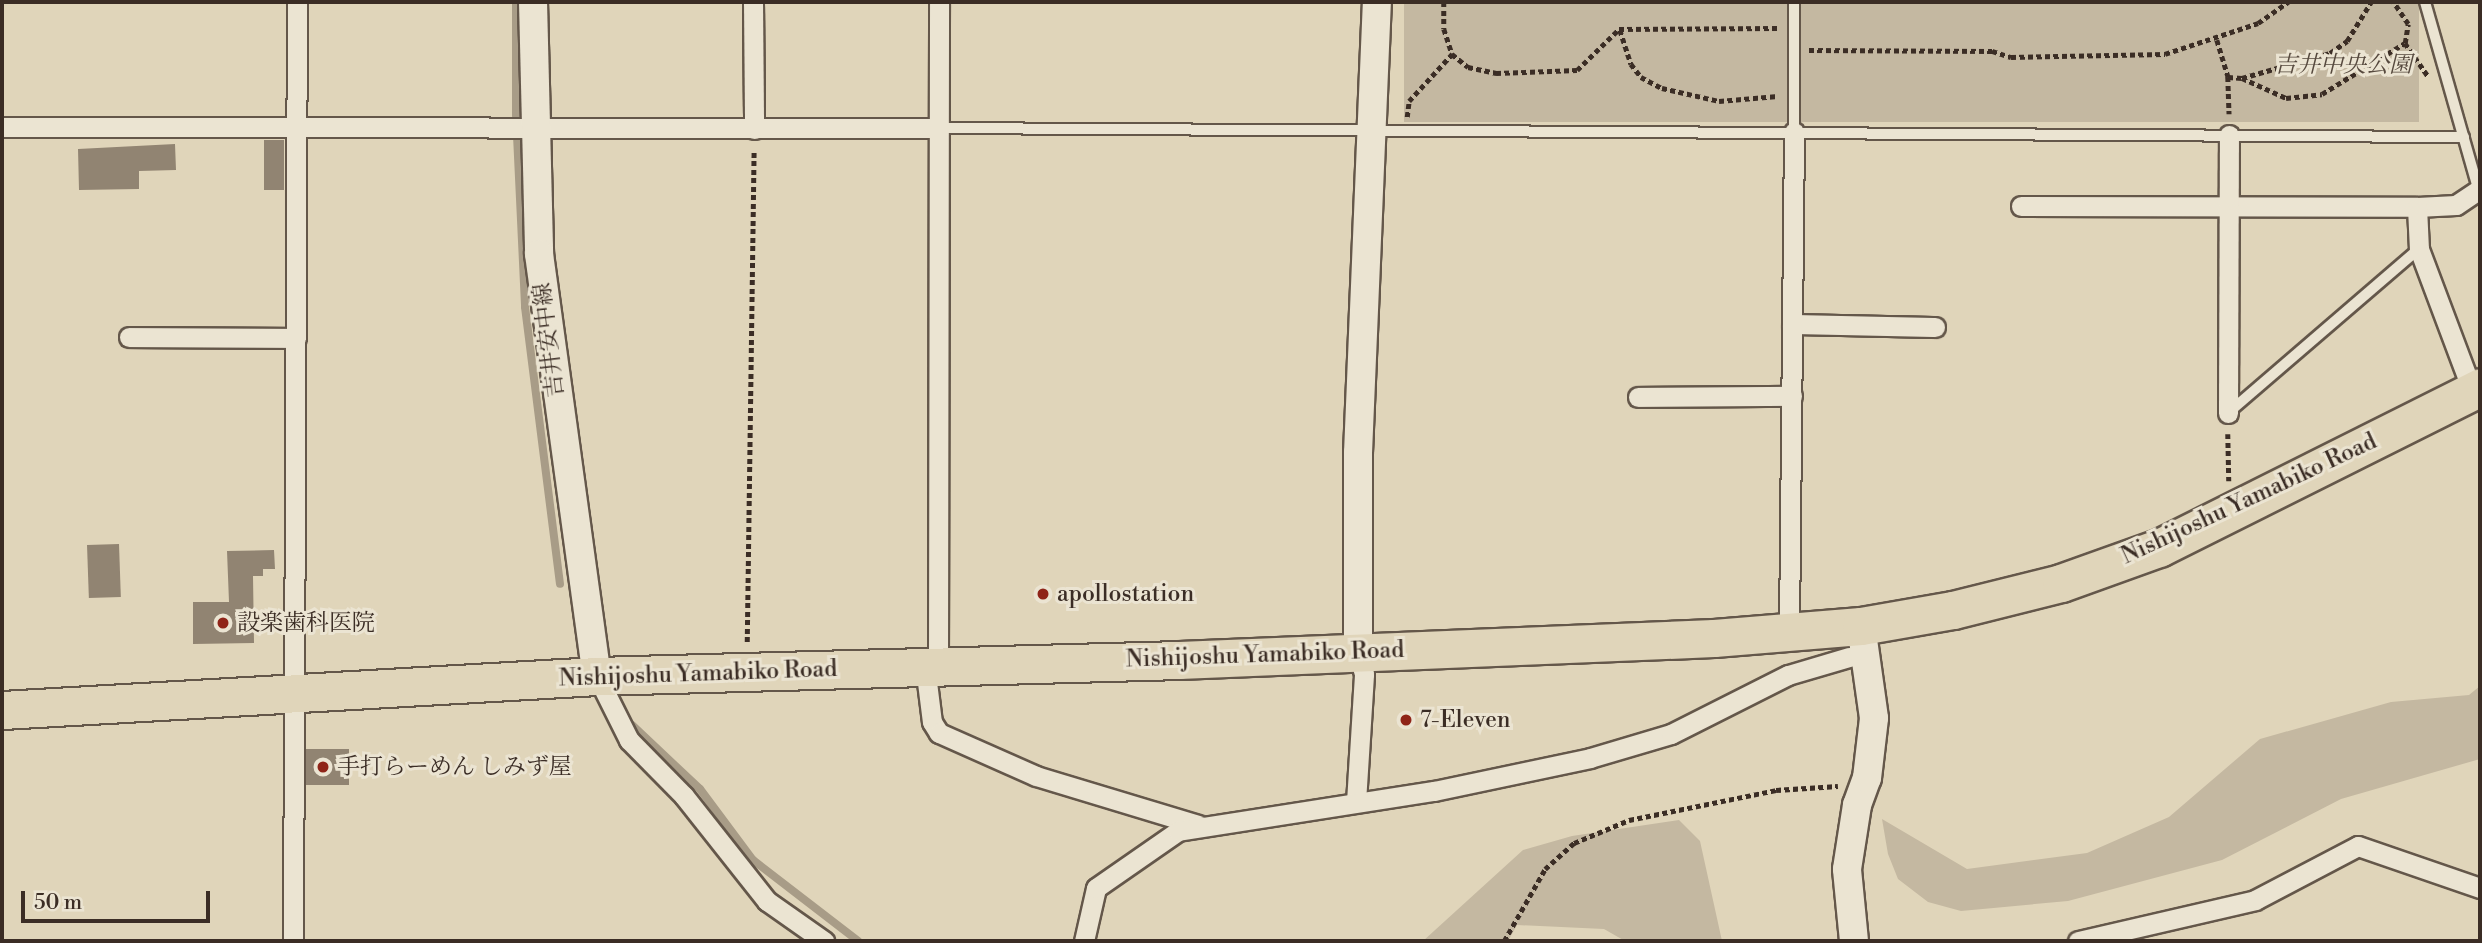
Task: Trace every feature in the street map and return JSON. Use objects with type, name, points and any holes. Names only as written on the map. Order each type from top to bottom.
[{"type":"highway","name":"Nishijoshu Yamabiko Road","points":[[2,710],[293,697],[597,676],[747,670],[1358,653],[1789,632],[1855,641],[1953,610],[2061,583],[2159,548],[2476,389]]},
{"type":"street","points":[[293,941],[297,2]]},
{"type":"street","name":"吉井安中線","points":[[533,2],[533,126],[539,254],[597,676]]},
{"type":"street","points":[[753,2],[754,129]]},
{"type":"street","points":[[939,2],[932,722],[939,733],[1036,776],[1198,825]]},
{"type":"street","points":[[1356,803],[1364,674],[1358,653],[1358,453],[1375,131],[1377,2]]},
{"type":"street","points":[[2,127],[939,128]]},
{"type":"street","points":[[1789,632],[1794,132]]},
{"type":"street","points":[[2228,413],[2229,135]]},
{"type":"street","points":[[2021,206],[2417,207],[2456,205],[2480,191]]},
{"type":"street","points":[[2417,207],[2419,249],[2476,389]]},
{"type":"street","points":[[1792,324],[1936,327]]},
{"type":"street","points":[[129,337],[296,338]]},
{"type":"street","points":[[1638,397],[1792,396]]},
{"type":"street","points":[[1084,941],[1096,888],[1125,864],[1178,831],[1198,825],[1356,803],[1590,758],[1671,734],[1855,641],[1874,718],[1847,869],[1854,941]]},
{"type":"street","points":[[597,676],[629,740],[684,796],[767,901],[824,941]]},
{"type":"street","points":[[2078,941],[2255,901],[2358,846],[2480,888]]},
{"type":"lane","points":[[1794,2],[1794,132]]},
{"type":"lane","points":[[2425,2],[2480,191]]},
{"type":"lane","points":[[939,128],[2464,137]]},
{"type":"lane","points":[[2228,413],[2419,249]]},
{"type":"path","points":[[1444,2],[1444,30],[1452,54],[1468,67],[1496,73],[1577,70],[1619,29],[1794,28]]},
{"type":"path","points":[[1793,50],[1993,51],[2011,57],[2165,54],[2217,40],[2258,23],[2288,2]]},
{"type":"path","points":[[2228,78],[2242,78],[2330,53],[2347,41],[2371,2]]},
{"type":"path","points":[[2242,78],[2286,98],[2306,97],[2336,87],[2405,43],[2408,24],[2393,2]]},
{"type":"path","points":[[1619,29],[1631,64],[1641,77],[1662,88],[1720,102],[1794,95]]},
{"type":"path","points":[[2217,40],[2228,78],[2229,135]]},
{"type":"path","points":[[1405,129],[1409,101],[1452,54]]},
{"type":"path","points":[[747,670],[754,129]]},
{"type":"path","points":[[2228,413],[2229,513]]},
{"type":"path","points":[[1504,941],[1545,869],[1574,843],[1629,820],[1814,784],[1863,789]]},
{"type":"green space","name":"吉井中央公園","points":[[1404,2],[2419,2],[2419,122],[1404,122]]},
{"type":"green space","points":[[2480,686],[2480,759],[2341,799],[2222,860],[2068,901],[1961,911],[1928,902],[1898,879],[1888,854],[1882,819],[1967,869],[2087,853],[2169,817],[2260,739],[2391,702],[2469,695]]},
{"type":"green space","points":[[1679,820],[1700,841],[1722,941],[1625,941],[1604,929],[1517,925],[1508,941],[1423,941],[1523,850],[1572,836]]},
{"type":"building","points":[[264,140],[284,140],[284,190],[264,190]]},
{"type":"building","points":[[175,144],[176,170],[139,171],[139,189],[79,190],[78,149]]},
{"type":"building","points":[[119,544],[121,597],[89,598],[87,545]]},
{"type":"building","points":[[274,550],[275,569],[263,569],[263,576],[253,576],[254,643],[193,644],[193,602],[229,602],[227,551]]},
{"type":"building","name":"手打らーめん しみず屋","points":[[306,749],[349,749],[349,785],[306,785]]},
{"type":"waterway","points":[[516,2],[516,114],[525,307],[560,584]]},
{"type":"waterway","points":[[632,725],[700,789],[753,860],[858,941]]},
{"type":"place","name":"apollostation","points":[[1043,594]]},
{"type":"place","name":"設楽歯科医院","points":[[223,623]]},
{"type":"place","name":"7-Eleven","points":[[1406,720]]},
{"type":"place","name":"手打らーめん しみず屋","points":[[323,767]]}]
